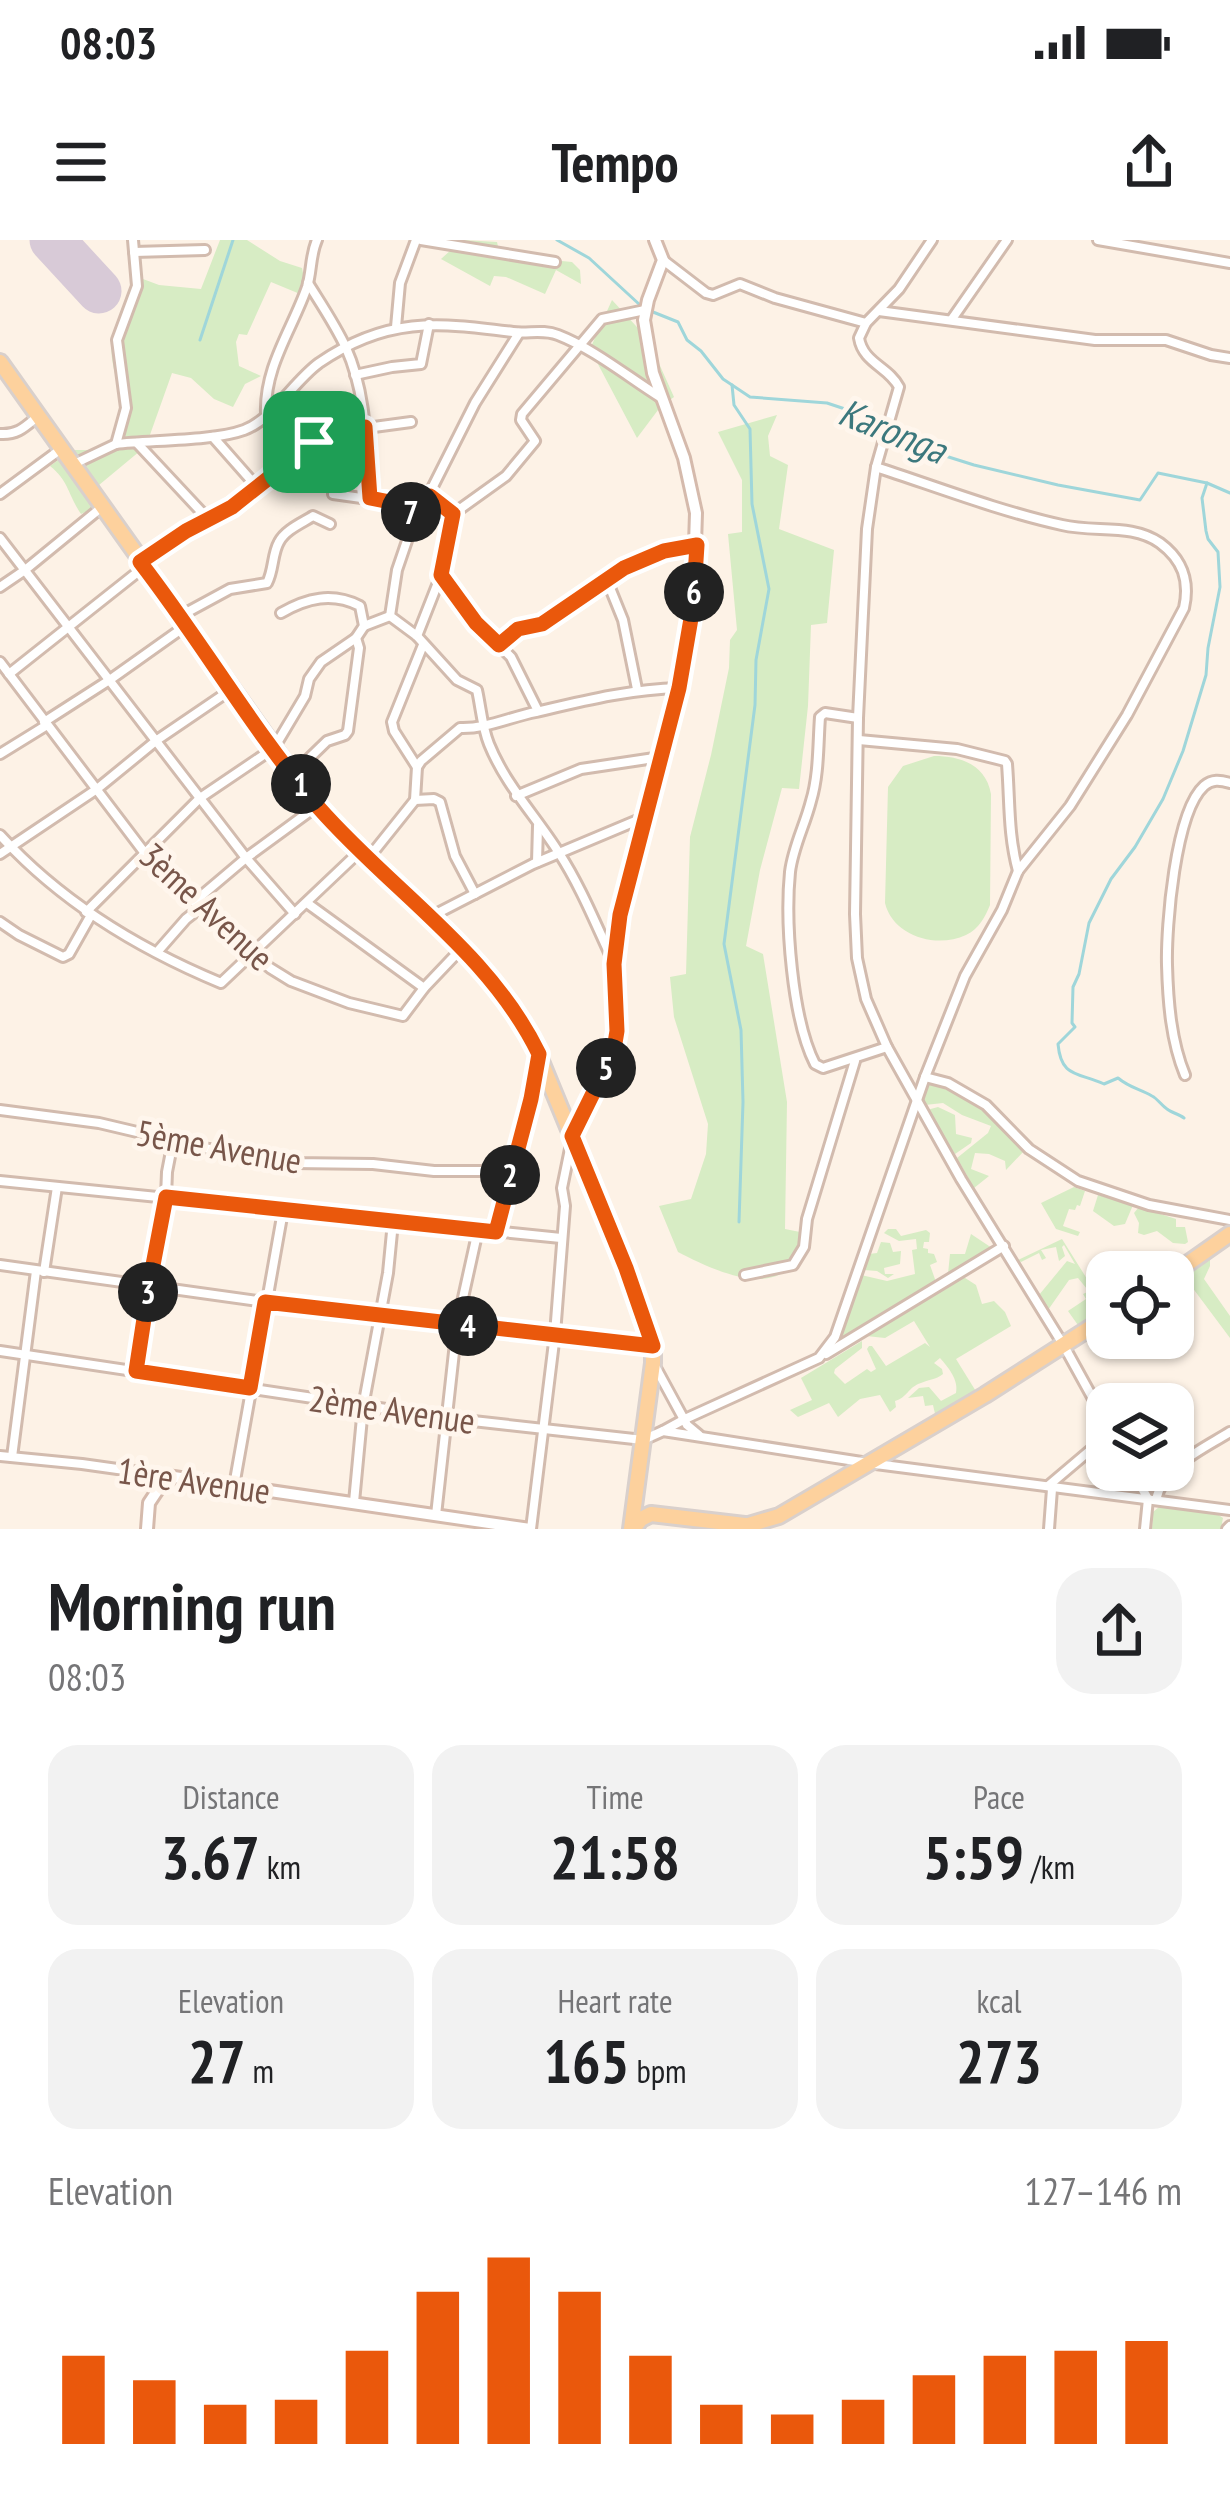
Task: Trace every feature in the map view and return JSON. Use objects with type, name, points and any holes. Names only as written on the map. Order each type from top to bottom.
[{"type":"main road","points":[[0,362],[317,806],[363,856],[463,947],[508,1002],[539,1054],[653,1346],[632,1529]]},
{"type":"main road","points":[[1194,1259],[1230,1234]]},
{"type":"main road","points":[[632,1529],[651,1514],[752,1527],[777,1522],[1086,1331]]},
{"type":"main road","points":[[636,1490],[638,1502],[651,1514]]},
{"type":"street","points":[[116,444],[126,408],[117,340],[137,286],[133,240]]},
{"type":"street","points":[[266,416],[267,381],[308,283],[316,240]]},
{"type":"street","points":[[396,327],[400,283],[418,240],[555,262]]},
{"type":"street","points":[[655,240],[663,260],[706,293],[713,295],[740,284],[866,323]]},
{"type":"street","points":[[932,240],[859,338],[863,353],[899,387],[876,467],[867,530],[858,718],[857,958],[866,999],[887,1047],[1086,1386]]},
{"type":"street","points":[[952,320],[1007,240]]},
{"type":"street","points":[[1098,240],[1230,263]]},
{"type":"street","points":[[134,252],[205,250]]},
{"type":"street","points":[[531,1529],[555,1334],[566,1206],[563,1179],[572,1136],[615,1043],[614,964],[620,915],[679,688],[693,607],[697,545],[691,483],[653,373],[644,320],[663,260]]},
{"type":"street","points":[[308,283],[346,348],[356,375],[370,498]]},
{"type":"street","points":[[417,636],[441,575],[453,514],[506,476],[534,444],[535,437],[520,420],[522,414],[606,316],[646,310]]},
{"type":"street","points":[[878,311],[1095,340],[1166,340],[1228,358],[1230,374]]},
{"type":"street","points":[[356,375],[421,364],[429,323]]},
{"type":"street","points":[[72,465],[116,444],[247,429],[266,416],[302,377],[346,348],[396,327],[429,323],[554,333],[664,400]]},
{"type":"street","points":[[390,616],[397,570],[418,515],[475,403],[519,333]]},
{"type":"street","points":[[0,434],[21,431],[38,416]]},
{"type":"street","points":[[9,674],[142,564],[232,507],[314,442],[344,431],[411,422]]},
{"type":"street","points":[[212,436],[258,488]]},
{"type":"street","points":[[136,442],[208,519]]},
{"type":"street","points":[[0,494],[62,449]]},
{"type":"street","points":[[819,1358],[839,1328],[956,994],[1003,910],[1018,871],[1070,806],[1127,715],[1184,608],[1187,591],[1186,577],[1171,552],[1135,531],[1063,526],[876,467]]},
{"type":"street","points":[[333,494],[390,502],[418,515]]},
{"type":"street","points":[[430,496],[453,514]]},
{"type":"street","points":[[0,587],[102,507]]},
{"type":"street","points":[[0,754],[111,680],[230,589],[267,583],[285,534],[313,516],[330,524]]},
{"type":"street","points":[[0,538],[246,858],[296,914]]},
{"type":"street","points":[[499,645],[518,629],[542,624],[606,578],[664,551],[697,545]]},
{"type":"street","points":[[441,575],[520,672],[538,711]]},
{"type":"street","points":[[606,578],[623,620],[637,689]]},
{"type":"street","points":[[281,613],[310,599],[333,598],[360,606],[364,626]]},
{"type":"street","points":[[0,922],[67,956],[89,914],[144,852],[200,799],[274,748],[321,662],[356,638],[364,626],[390,616]]},
{"type":"street","points":[[390,616],[417,636],[457,680],[476,690],[496,760],[516,796],[559,853],[614,964]]},
{"type":"street","points":[[293,774],[327,741],[348,731],[359,648],[356,638]]},
{"type":"street","points":[[418,767],[392,722],[423,645]]},
{"type":"street","name":"3ème Avenue","points":[[0,662],[144,852],[251,953],[291,981],[400,1016],[463,947]]},
{"type":"street","points":[[0,835],[89,914],[221,983],[363,856],[415,800],[421,761],[457,730],[637,689],[679,688]]},
{"type":"street","points":[[0,854],[232,689]]},
{"type":"street","points":[[858,718],[824,712],[820,718],[813,796],[790,868],[788,921],[798,1003],[813,1061],[823,1068],[887,1047]]},
{"type":"street","points":[[859,740],[957,749],[1005,761],[1009,838],[1018,871]]},
{"type":"street","points":[[516,796],[581,769],[661,758]]},
{"type":"street","points":[[1185,1075],[1174,1037],[1167,968],[1175,872],[1186,818],[1197,795],[1213,781],[1230,782]]},
{"type":"street","points":[[415,800],[440,802],[455,856],[475,894]]},
{"type":"street","points":[[158,951],[246,858],[317,806]]},
{"type":"street","points":[[430,917],[537,862],[645,817]]},
{"type":"street","points":[[537,862],[538,824]]},
{"type":"street","points":[[307,903],[424,988]]},
{"type":"street","points":[[496,1232],[539,1054]]},
{"type":"street","points":[[745,1275],[793,1265],[801,1253],[856,1059]]},
{"type":"street","points":[[925,1077],[948,1083],[986,1105],[1029,1149],[1078,1181],[1149,1205],[1230,1220]]},
{"type":"street","name":"5ème Avenue","points":[[0,1109],[99,1123],[293,1163],[510,1175]]},
{"type":"street","points":[[136,1371],[173,1141]]},
{"type":"street","points":[[0,1181],[561,1238]]},
{"type":"street","points":[[12,1457],[24,1354],[57,1187]]},
{"type":"street","points":[[234,1486],[283,1211]]},
{"type":"street","points":[[354,1502],[363,1407],[393,1222]]},
{"type":"street","points":[[436,1515],[457,1324],[478,1230]]},
{"type":"street","points":[[643,1440],[819,1358],[1004,1246]]},
{"type":"street","points":[[0,1265],[265,1302],[653,1346]]},
{"type":"street","name":"2ème Avenue","points":[[0,1351],[363,1407],[643,1440]]},
{"type":"street","points":[[653,1363],[695,1433],[712,1439]]},
{"type":"street","points":[[663,1431],[1230,1510]]},
{"type":"street","points":[[1145,1529],[1152,1499],[1170,1473],[1230,1432]]},
{"type":"street","points":[[1049,1529],[1050,1488],[1086,1455]]},
{"type":"street","name":"1ère Avenue","points":[[0,1456],[531,1529]]},
{"type":"street","points":[[147,1529],[149,1503],[166,1476]]},
{"type":"street","points":[[1146,1491],[1152,1499]]},
{"type":"green space","points":[[220,240],[247,240],[280,261],[302,268],[305,283],[300,294],[271,282],[247,335],[239,334],[239,366],[261,376],[245,384],[233,407],[214,399],[191,378],[172,373],[146,446],[93,490],[66,450],[104,450],[122,421],[112,339],[135,276],[159,285],[201,289]]},
{"type":"green space","points":[[462,240],[497,242],[500,255],[572,262],[580,270],[581,284],[556,270],[545,294],[506,277],[494,276],[490,286],[441,259]]},
{"type":"green space","points":[[612,300],[648,339],[674,397],[661,406],[637,438],[590,349]]},
{"type":"green space","points":[[777,415],[768,436],[770,456],[788,465],[779,529],[834,550],[827,623],[811,625],[799,789],[782,788],[746,946],[763,954],[787,1102],[785,1229],[800,1232],[796,1256],[785,1271],[753,1279],[714,1269],[678,1252],[659,1206],[691,1199],[706,1154],[708,1124],[674,1017],[670,977],[686,974],[690,837],[729,668],[730,640],[737,630],[728,534],[742,532],[742,480],[718,432]]},
{"type":"green space","points":[[61,458],[97,507],[81,514],[50,466]]},
{"type":"green space","points":[[934,756],[971,764],[984,776],[991,794],[990,905],[971,932],[942,941],[906,931],[885,903],[888,787],[903,766]]},
{"type":"green space","points":[[930,1080],[971,1099],[1025,1150],[1006,1170],[1005,1161],[975,1153],[971,1169],[989,1176],[974,1188],[957,1158],[991,1126],[943,1103],[925,1105],[923,1095]]},
{"type":"green space","points":[[938,1107],[955,1115],[956,1134],[972,1138],[955,1154],[927,1110]]},
{"type":"green space","points":[[1074,1187],[1085,1191],[1080,1206],[1069,1209],[1063,1226],[1080,1232],[1078,1236],[1056,1229],[1041,1203]]},
{"type":"green space","points":[[1098,1195],[1133,1205],[1125,1224],[1114,1226],[1093,1211]]},
{"type":"green space","points":[[1139,1207],[1176,1219],[1176,1227],[1185,1227],[1188,1242],[1173,1243],[1157,1231],[1138,1233],[1134,1213]]},
{"type":"green space","points":[[896,1229],[901,1236],[930,1233],[923,1248],[934,1254],[937,1262],[930,1265],[936,1282],[842,1338],[861,1275],[887,1281],[915,1274],[912,1250],[917,1249],[916,1239],[899,1241],[884,1233]]},
{"type":"green space","points":[[971,1234],[992,1248],[948,1274],[950,1254],[965,1254]]},
{"type":"green space","points":[[1062,1239],[1086,1277],[1086,1288],[1078,1278],[1069,1280],[1048,1310],[1039,1295],[1067,1261],[1075,1264],[1064,1245],[1065,1256],[1059,1261],[1056,1247],[1041,1250],[1046,1258],[1042,1260],[1039,1253],[1018,1260]]},
{"type":"green space","points":[[881,1242],[890,1243],[893,1252],[901,1251],[900,1264],[884,1268],[885,1274],[894,1274],[888,1278],[864,1270],[869,1254],[877,1253]]},
{"type":"green space","points":[[1210,1257],[1204,1279],[1230,1316],[1230,1338],[1194,1290],[1194,1268]]},
{"type":"green space","points":[[962,1276],[976,1285],[982,1304],[994,1301],[1005,1312],[1011,1326],[956,1359],[977,1393],[936,1418],[933,1405],[925,1406],[923,1396],[908,1398],[919,1388],[929,1387],[941,1401],[956,1393],[954,1379],[940,1358],[934,1363],[943,1374],[913,1387],[895,1401],[890,1412],[880,1395],[860,1399],[838,1417],[829,1403],[798,1417],[790,1410],[812,1400],[801,1378],[862,1341],[862,1348],[835,1369],[845,1384],[867,1369],[876,1369],[869,1346],[886,1366],[925,1343],[930,1347],[914,1321],[885,1338],[866,1336]]},
{"type":"green space","points":[[1086,1299],[1086,1324],[1080,1328],[1068,1311]]},
{"type":"green space","points":[[1159,1507],[1217,1514],[1223,1518],[1221,1529],[1152,1529],[1153,1512]]},
{"type":"waterway","points":[[200,340],[233,240]]},
{"type":"waterway","name":"Karonga","points":[[557,240],[589,258],[640,305]]},
{"type":"waterway","name":"Karonga","points":[[648,310],[678,322],[687,340],[723,379],[750,397],[827,403],[872,418],[898,441],[1058,485],[1140,500],[1158,473],[1230,493]]},
{"type":"waterway","points":[[732,385],[734,405],[750,429],[752,504],[769,589],[756,660],[755,705],[724,944],[741,1030],[739,1222]]},
{"type":"waterway","points":[[1184,1118],[1118,1078],[1104,1084],[1072,1072],[1063,1063],[1058,1044],[1075,1027],[1073,987],[1089,923],[1111,879],[1163,799],[1206,675],[1220,587],[1218,552],[1206,531],[1202,498],[1207,483]]},
{"type":"runway","points":[[52,240],[99,291]]},
{"type":"route","points":[[365,427],[370,498],[418,515],[430,496],[453,514],[441,575],[484,633],[499,645],[518,629],[542,624],[624,568],[664,551],[697,545],[693,607],[679,688],[620,915],[614,964],[615,1043],[572,1136],[653,1346],[265,1302],[250,1388],[136,1371],[166,1197],[496,1232],[537,1071],[539,1054],[508,1002],[463,947],[367,860],[317,806],[140,562],[232,507],[314,442],[365,427]]}]
